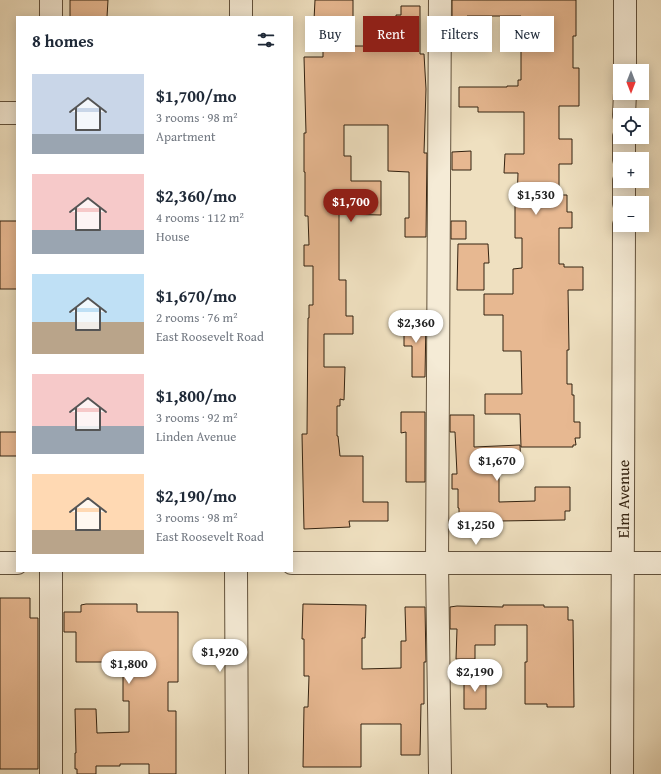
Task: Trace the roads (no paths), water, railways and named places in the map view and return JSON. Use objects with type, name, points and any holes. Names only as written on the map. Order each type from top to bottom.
[{"type":"street","points":[[51,0],[51,16]]},
{"type":"street","points":[[241,0],[241,16]]},
{"type":"street","points":[[440,0],[437,563],[440,774]]},
{"type":"street","points":[[625,0],[625,64]]},
{"type":"street","points":[[0,113],[16,113]]},
{"type":"street","name":"Elm Avenue","points":[[622,774],[624,232]]},
{"type":"street","points":[[0,564],[16,563]]},
{"type":"street","points":[[293,563],[661,563]]},
{"type":"street","points":[[51,572],[51,774]]},
{"type":"street","points":[[236,572],[237,774]]}]
